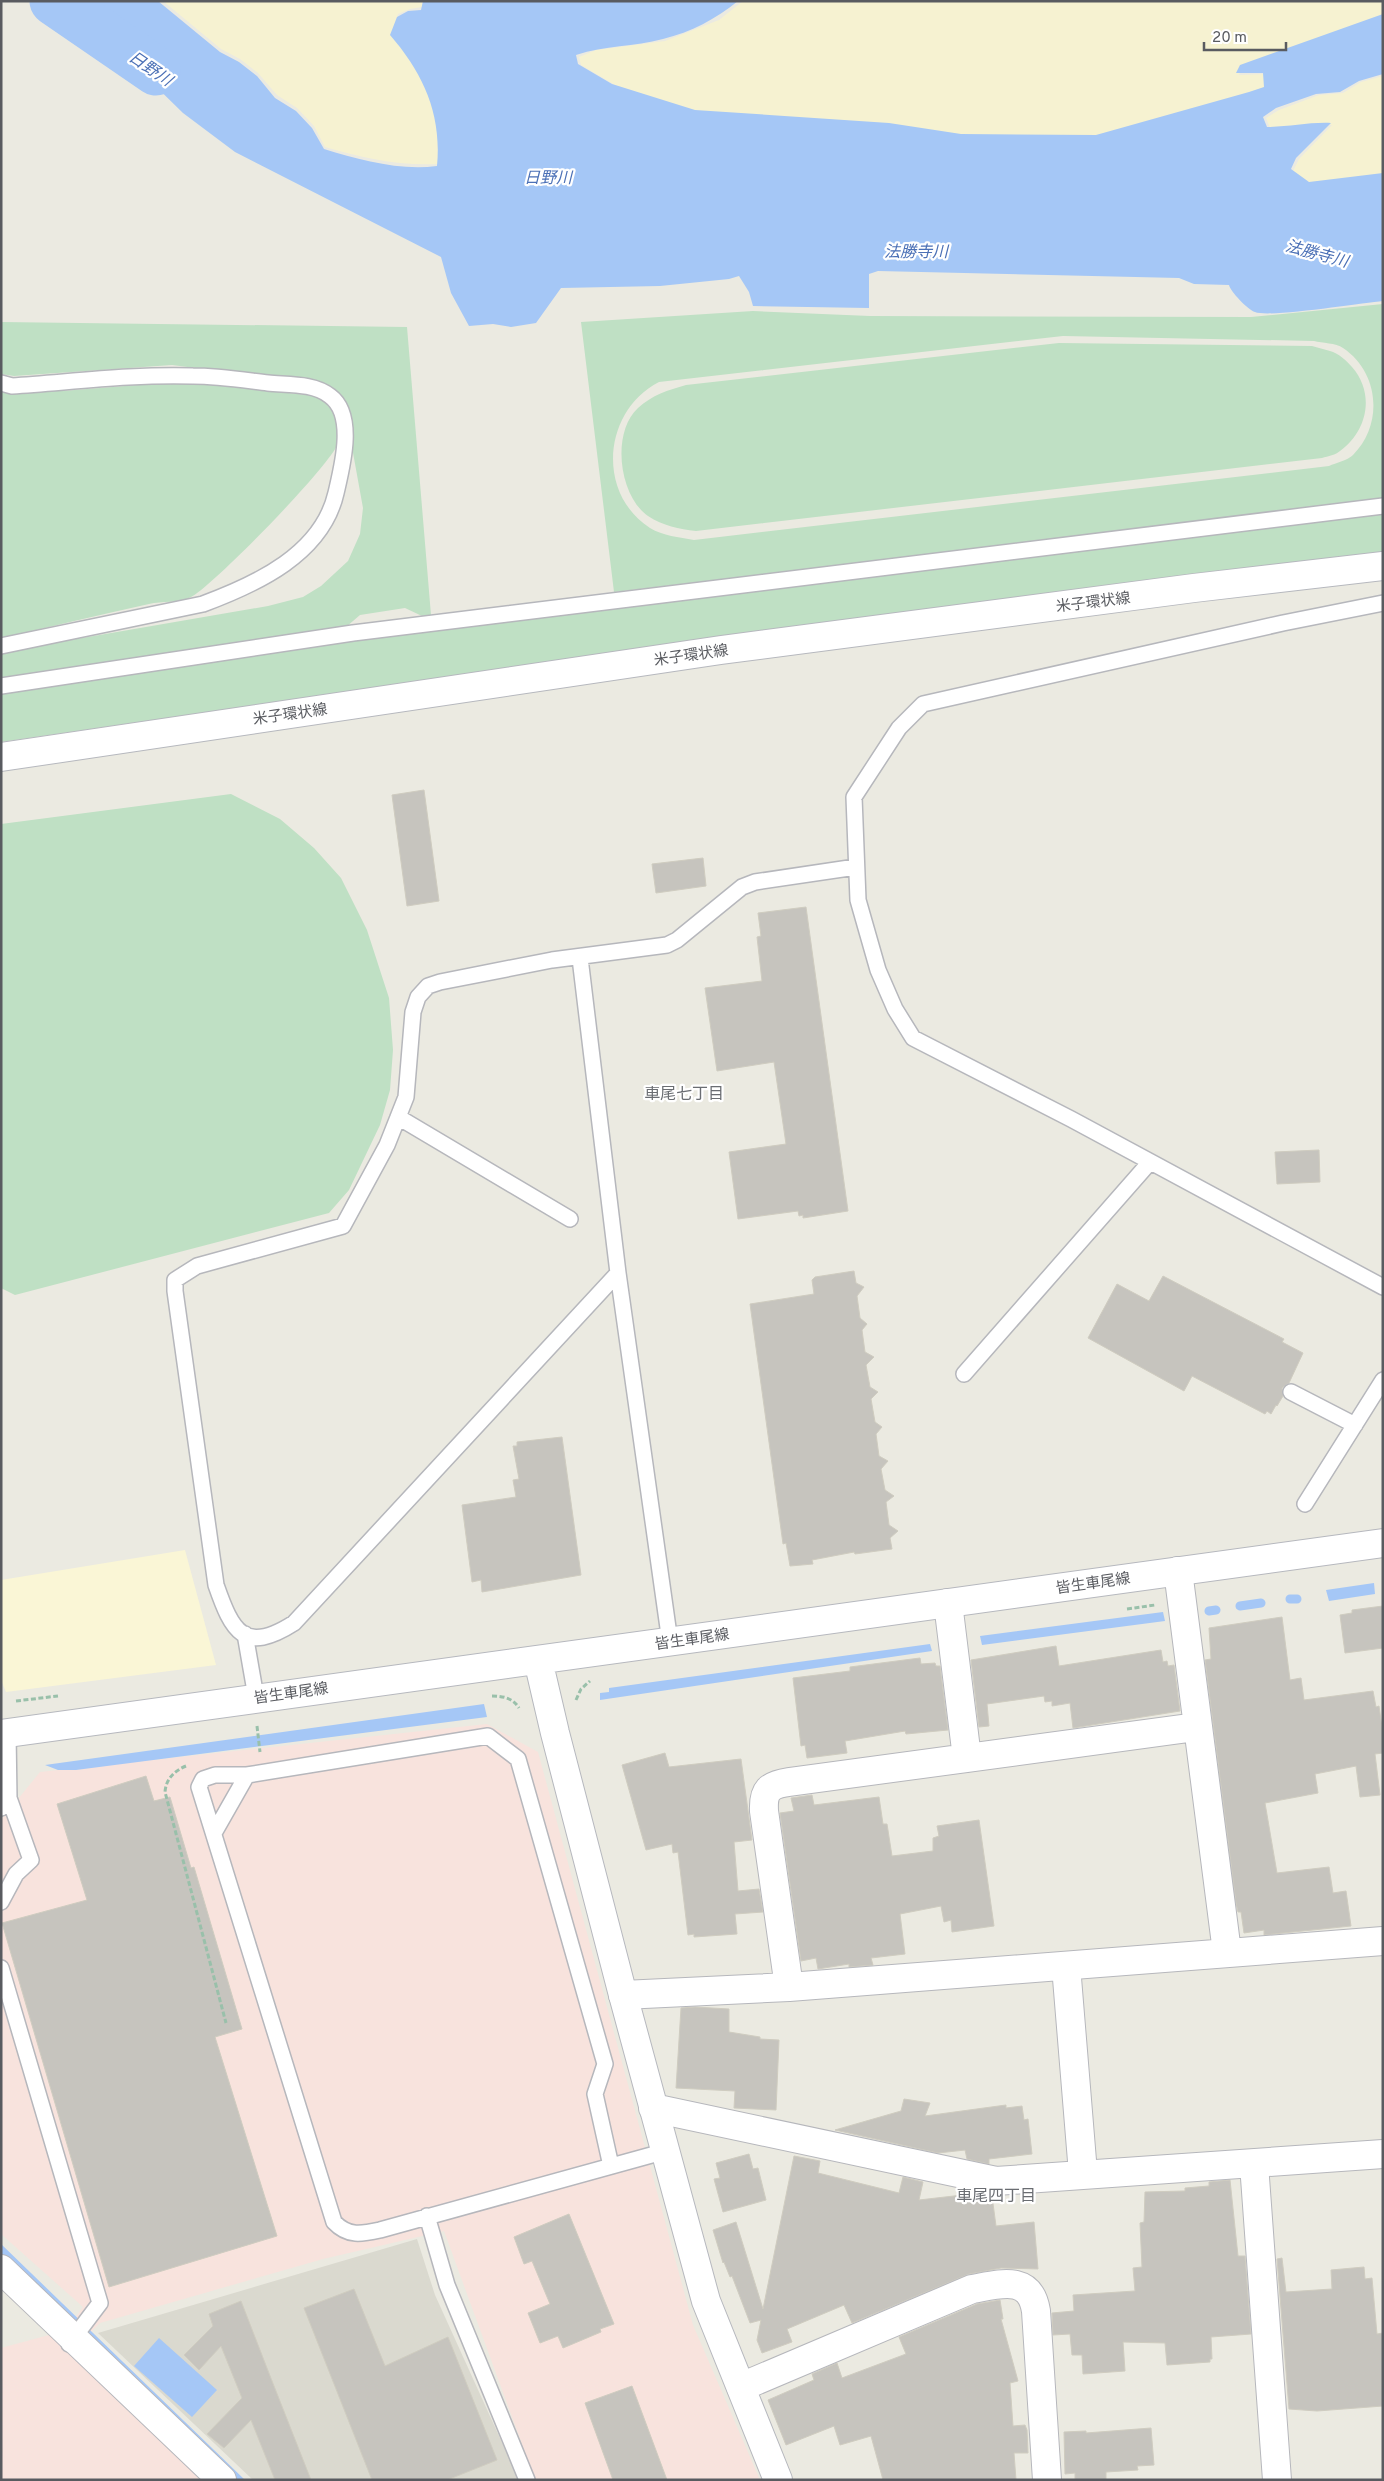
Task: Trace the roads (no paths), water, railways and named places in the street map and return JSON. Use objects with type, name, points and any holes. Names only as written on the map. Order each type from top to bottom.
[{"type":"street","name":"米子環状線","points":[[1,758],[721,650],[1194,588],[1383,566]]},
{"type":"street","name":"皆生車尾線","points":[[5,1733],[1383,1543]]},
{"type":"street","points":[[1178,1570],[1196,1727],[1227,1952]]},
{"type":"street","points":[[948,1603],[967,1758]]},
{"type":"street","points":[[538,1660],[623,1995],[706,2301],[777,2479]]},
{"type":"street","points":[[788,1987],[764,1811],[764,1796],[767,1789],[789,1782],[1196,1727]]},
{"type":"street","points":[[623,1995],[788,1987],[1383,1941]]},
{"type":"street","points":[[1066,1966],[1083,2173]]},
{"type":"street","points":[[653,2108],[996,2181],[1083,2173],[1254,2164],[1383,2154]]},
{"type":"street","points":[[1254,2164],[1277,2480]]},
{"type":"street","points":[[1,2269],[75,2335],[222,2480]]},
{"type":"street","points":[[740,2387],[972,2289],[1010,2284],[1021,2286],[1028,2289],[1034,2300],[1036,2311],[1047,2480]]},
{"type":"lane","points":[[1,383],[12,386],[193,376],[309,387],[330,396],[339,407],[346,449],[331,512],[312,539],[264,578],[203,604],[1,646]]},
{"type":"lane","points":[[1,686],[353,633],[1383,506]]},
{"type":"lane","points":[[1383,604],[1283,623],[923,704],[899,728],[854,796],[858,900],[878,970],[894,1009],[913,1038],[1383,1287]]},
{"type":"lane","points":[[618,1273],[294,1623],[266,1638],[241,1633],[227,1618],[216,1585],[175,1280],[196,1266],[343,1226],[387,1145],[406,1097],[413,1012],[418,996],[428,986],[552,960],[580,958],[667,945],[677,940],[742,887],[756,882],[856,868]]},
{"type":"lane","points":[[580,958],[618,1273],[670,1642]]},
{"type":"lane","points":[[398,1117],[570,1220]]},
{"type":"lane","points":[[964,1374],[1150,1162]]},
{"type":"lane","points":[[1305,1504],[1383,1380]]},
{"type":"lane","points":[[1291,1392],[1355,1425]]},
{"type":"lane","points":[[245,1634],[256,1697]]},
{"type":"lane","points":[[1,1902],[16,1874],[31,1860],[5,1803],[5,1733]]},
{"type":"lane","points":[[612,2166],[595,2094],[605,2064],[518,1760],[488,1736],[248,1776],[214,1775],[203,1779],[199,1787],[334,2222],[341,2230],[362,2234],[612,2166],[666,2151]]},
{"type":"lane","points":[[214,1833],[248,1776]]},
{"type":"lane","points":[[1,1968],[100,2303],[75,2335]]},
{"type":"lane","points":[[427,2216],[446,2284],[527,2480]]},
{"type":"water","name":"日野川","points":[[47,1],[158,1],[220,52],[239,62],[257,76],[275,98],[296,111],[312,128],[324,149],[380,164],[409,167],[437,166],[438,147],[436,129],[428,95],[421,79],[402,49],[390,35],[397,17],[408,11],[421,10],[423,1],[738,1],[721,14],[683,33],[652,42],[598,49],[576,55],[578,64],[612,84],[695,110],[889,123],[961,134],[1096,135],[1249,92],[1264,87],[1263,73],[1236,73],[1240,65],[1383,14],[1383,74],[1359,81],[1340,92],[1316,94],[1276,108],[1263,117],[1267,127],[1331,123],[1296,158],[1291,169],[1309,182],[1383,173],[1383,301],[1296,312],[1264,313],[1255,312],[1248,308],[1236,296],[1229,285],[1194,284],[1179,278],[878,271],[869,274],[869,308],[753,306],[749,292],[739,276],[729,279],[660,286],[561,288],[536,323],[511,327],[493,324],[469,326],[451,293],[441,257],[235,152],[183,113],[88,20]]},
{"type":"water","points":[[1374,1583],[1375,1594],[1329,1601],[1326,1590]]},
{"type":"water","points":[[1163,1612],[1165,1621],[982,1645],[980,1636]]},
{"type":"water","points":[[930,1644],[932,1651],[600,1700],[600,1693],[609,1692],[609,1688]]},
{"type":"water","points":[[484,1704],[487,1717],[76,1770],[58,1770],[45,1765]]},
{"type":"water","points":[[1,2244],[245,2480],[228,2480],[1,2264]]},
{"type":"water","points":[[159,2338],[217,2390],[192,2417],[134,2366]]},
{"type":"waterway","name":"日野川","points":[[54,1],[156,71]]},
{"type":"waterway","points":[[1290,1599],[1297,1599]]},
{"type":"waterway","points":[[1240,1606],[1261,1603]]},
{"type":"waterway","points":[[1209,1611],[1216,1610]]},
{"type":"district","name":"車尾七丁目","points":[[684,1093]]},
{"type":"district","name":"車尾四丁目","points":[[996,2195]]},
{"type":"water label","name":"法勝寺川","points":[[916,251]]},
{"type":"water label","name":"法勝寺川","points":[[1317,253]]}]
